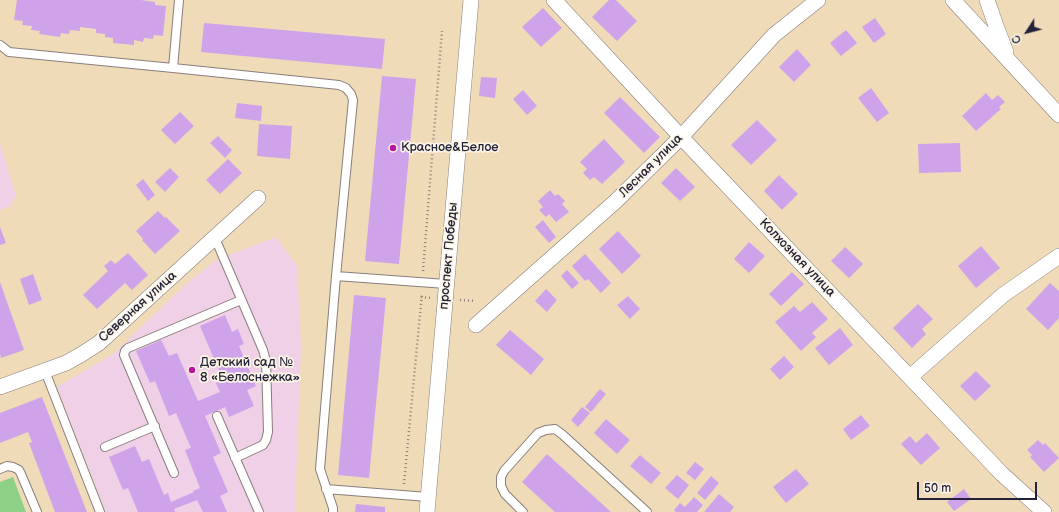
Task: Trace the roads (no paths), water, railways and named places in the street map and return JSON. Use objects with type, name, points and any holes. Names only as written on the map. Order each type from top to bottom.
[{"type":"street","name":"проспект Победы","points":[[428,505],[446,284],[472,0]]},
{"type":"street","name":"Колхозная улица","points":[[554,0],[681,137],[1002,474],[1044,512]]},
{"type":"street","name":"Лесная улица","points":[[476,325],[616,201],[681,137],[774,35],[818,0]]},
{"type":"street","points":[[954,0],[1059,115]]},
{"type":"street","points":[[987,0],[1009,60]]},
{"type":"street","name":"Северная улица","points":[[0,388],[66,363],[99,343],[258,198]]},
{"type":"street","points":[[910,377],[1003,295],[1059,256]]},
{"type":"lane","points":[[173,68],[179,0]]},
{"type":"lane","points":[[0,45],[9,52],[339,85],[346,88],[351,94],[353,100],[336,276],[320,469],[333,512]]},
{"type":"lane","points":[[215,238],[263,350],[266,361],[268,432],[263,445],[236,458]]},
{"type":"lane","points":[[336,276],[446,284]]},
{"type":"lane","points":[[174,473],[124,354],[125,351],[128,348],[241,300]]},
{"type":"lane","points":[[45,371],[100,512]]},
{"type":"lane","points":[[217,416],[259,512]]},
{"type":"lane","points":[[105,447],[155,426]]},
{"type":"lane","points":[[523,512],[505,494],[501,486],[501,478],[504,471],[538,433],[555,429],[647,512]]},
{"type":"lane","points":[[0,469],[7,466],[19,470],[37,512]]},
{"type":"lane","points":[[326,489],[428,505]]},
{"type":"place","name":"Красное&Белое","points":[[393,148]]},
{"type":"place","name":"Детский сад № 8 «Белоснежка»","points":[[192,370]]}]
